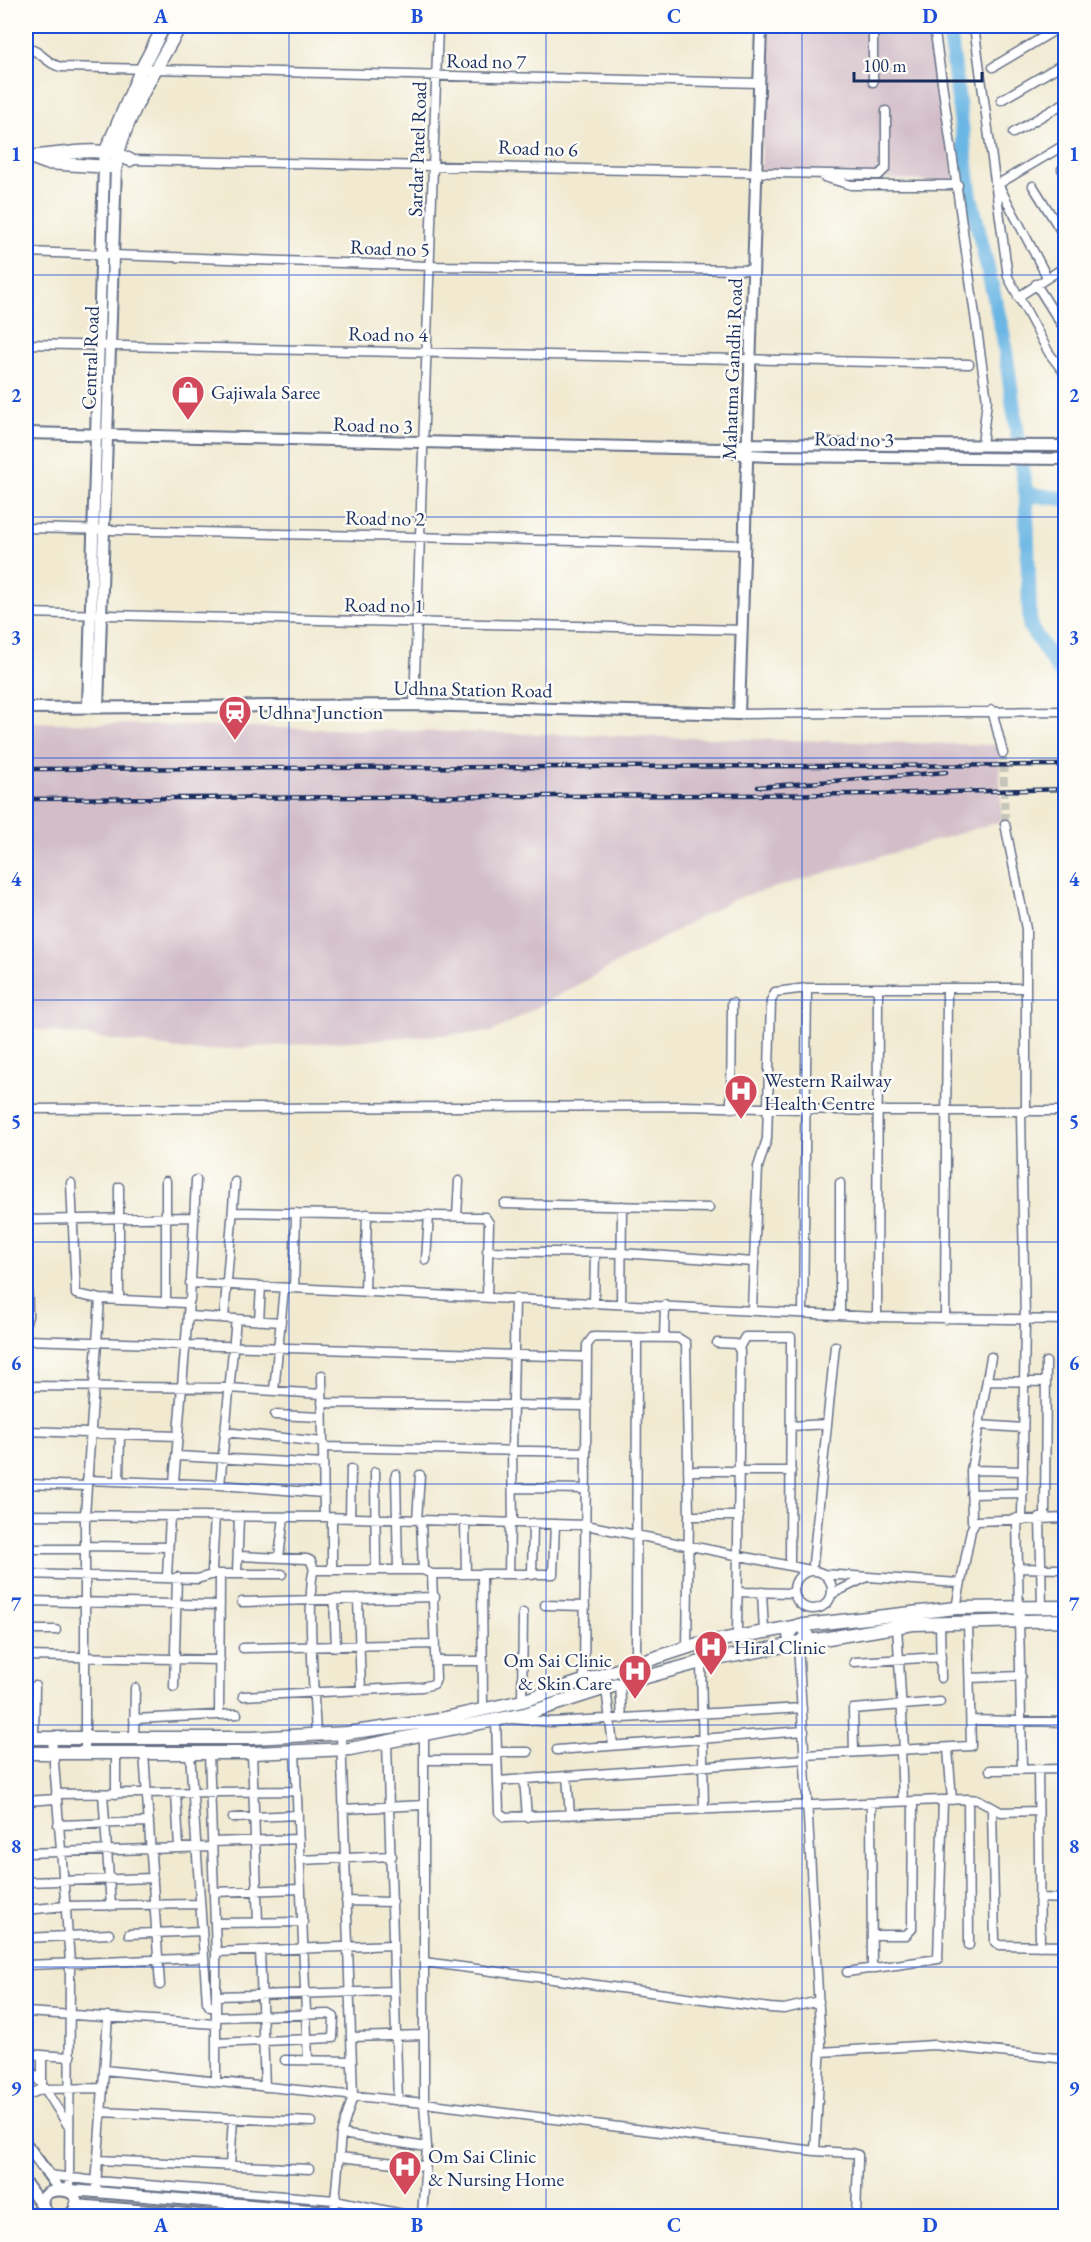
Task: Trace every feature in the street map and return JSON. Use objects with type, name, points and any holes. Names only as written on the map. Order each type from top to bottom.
[{"type":"main road","name":"Central Road","points":[[110,167],[111,153],[142,68],[164,26]]},
{"type":"main road","name":"Central Road","points":[[111,153],[180,26]]},
{"type":"main road","name":"Road no 6","points":[[27,157],[50,153],[111,153],[130,160]]},
{"type":"main road","name":"Road no 6","points":[[27,157],[46,163],[110,167],[130,160]]},
{"type":"main road","points":[[26,1753],[252,1753],[341,1749],[501,1719],[701,1662],[897,1625],[968,1621],[1019,1614],[1042,1607],[1065,1607]]},
{"type":"main road","points":[[30,1738],[252,1738],[340,1734],[424,1722],[522,1701],[687,1648],[796,1626],[956,1608],[1065,1620]]},
{"type":"main road","points":[[796,1626],[789,1634],[799,1643]]},
{"type":"street","name":"Sardar Patel Road","points":[[414,705],[438,26]]},
{"type":"street","name":"Mahatma Gandhi Road","points":[[739,714],[760,26]]},
{"type":"street","points":[[873,26],[873,82]]},
{"type":"street","points":[[934,26],[987,400],[986,446]]},
{"type":"street","points":[[974,26],[1008,277],[1054,361],[1065,375]]},
{"type":"street","points":[[993,67],[1062,26]]},
{"type":"street","name":"Road no 7","points":[[26,48],[41,53],[56,66],[759,83]]},
{"type":"street","points":[[1000,100],[1065,62]]},
{"type":"street","points":[[1013,133],[1065,102]]},
{"type":"street","name":"Road no 6","points":[[130,160],[433,164],[756,174],[879,175],[886,168],[886,111]]},
{"type":"street","points":[[997,185],[1065,144]]},
{"type":"street","name":"Central Road","points":[[93,707],[110,167]]},
{"type":"street","points":[[817,175],[851,185],[958,185]]},
{"type":"street","points":[[997,185],[1047,277]]},
{"type":"street","points":[[1033,186],[1065,239]]},
{"type":"street","name":"Road no 5","points":[[26,252],[430,266],[753,270]]},
{"type":"street","points":[[1018,297],[1065,266]]},
{"type":"street","points":[[1036,284],[1065,332]]},
{"type":"street","name":"Road no 4","points":[[26,345],[427,351],[969,364]]},
{"type":"street","name":"Road no 3","points":[[26,434],[719,449],[1065,446]]},
{"type":"street","name":"Road no 3","points":[[748,449],[990,459],[1065,459]]},
{"type":"street","name":"Road no 2","points":[[26,528],[745,544]]},
{"type":"street","name":"Road no 1","points":[[26,613],[742,630]]},
{"type":"street","name":"Udhna Station Road","points":[[26,708],[414,705],[739,714]]},
{"type":"street","points":[[992,710],[1003,753]]},
{"type":"street","points":[[739,714],[1065,711]]},
{"type":"street","points":[[1005,824],[1026,929],[1023,1493],[1017,1569],[1022,1769]]},
{"type":"street","points":[[752,1309],[758,1167],[766,1143],[773,994],[778,990],[807,988],[878,990],[1026,988]]},
{"type":"street","points":[[803,1313],[807,988]]},
{"type":"street","points":[[945,1319],[947,988]]},
{"type":"street","points":[[877,1317],[878,990]]},
{"type":"street","points":[[731,1108],[732,1003]]},
{"type":"street","points":[[26,1109],[672,1106],[948,1112],[1065,1110]]},
{"type":"street","points":[[174,1482],[183,1388],[196,1180]]},
{"type":"street","points":[[166,1181],[166,1302]]},
{"type":"street","points":[[457,1216],[459,1181]]},
{"type":"street","points":[[224,1318],[235,1182]]},
{"type":"street","points":[[840,1183],[840,1315]]},
{"type":"street","points":[[71,1184],[76,1294],[100,1299],[189,1302]]},
{"type":"street","points":[[119,1187],[119,1298]]},
{"type":"street","points":[[504,1204],[709,1208]]},
{"type":"street","points":[[621,1303],[622,1206]]},
{"type":"street","points":[[233,1212],[429,1215],[488,1219],[487,1297]]},
{"type":"street","points":[[294,1288],[296,1213]]},
{"type":"street","points":[[365,1291],[367,1214]]},
{"type":"street","points":[[426,1260],[429,1215]]},
{"type":"street","points":[[26,1220],[194,1217]]},
{"type":"street","points":[[26,1230],[28,1316],[26,1322]]},
{"type":"street","points":[[488,1251],[621,1253],[754,1262]]},
{"type":"street","points":[[594,1253],[594,1302]]},
{"type":"street","points":[[190,1283],[752,1309],[877,1317],[1065,1320]]},
{"type":"street","points":[[259,1321],[261,1286]]},
{"type":"street","points":[[274,1391],[284,1288]]},
{"type":"street","points":[[509,1574],[513,1488],[515,1298]]},
{"type":"street","points":[[85,1753],[87,1483],[100,1299]]},
{"type":"street","points":[[664,1338],[665,1305]]},
{"type":"street","points":[[188,1316],[281,1323]]},
{"type":"street","points":[[220,1485],[236,1319]]},
{"type":"street","points":[[587,1694],[584,1680],[587,1345],[593,1337],[678,1338],[686,1343],[689,1516],[687,1648]]},
{"type":"street","points":[[737,1637],[740,1346],[745,1337],[791,1337],[790,1565]]},
{"type":"street","points":[[636,1664],[637,1338]]},
{"type":"street","points":[[26,1340],[186,1343],[587,1358]]},
{"type":"street","points":[[717,1342],[740,1346]]},
{"type":"street","points":[[817,1570],[827,1424],[836,1346]]},
{"type":"street","points":[[991,1357],[971,1470],[972,1521],[1065,1518]]},
{"type":"street","points":[[1042,1607],[1046,1362]]},
{"type":"street","points":[[322,1375],[323,1493],[328,1517],[332,1569]]},
{"type":"street","points":[[987,1381],[1046,1382]]},
{"type":"street","points":[[26,1386],[229,1388],[274,1391],[322,1398],[587,1406]]},
{"type":"street","points":[[275,1416],[322,1417]]},
{"type":"street","points":[[791,1426],[827,1424]]},
{"type":"street","points":[[979,1425],[1023,1428]]},
{"type":"street","points":[[26,1431],[178,1436]]},
{"type":"street","points":[[225,1432],[322,1444],[586,1452]]},
{"type":"street","points":[[119,1481],[120,1434]]},
{"type":"street","points":[[177,1456],[323,1464]]},
{"type":"street","points":[[350,1518],[351,1469]]},
{"type":"street","points":[[971,1470],[1023,1471]]},
{"type":"street","points":[[688,1471],[791,1471]]},
{"type":"street","points":[[375,1472],[376,1570]]},
{"type":"street","points":[[396,1474],[398,1570]]},
{"type":"street","points":[[420,1475],[419,1520],[423,1570]]},
{"type":"street","points":[[26,1484],[174,1482],[323,1493]]},
{"type":"street","points":[[513,1488],[586,1489]]},
{"type":"street","points":[[971,1494],[1023,1493]]},
{"type":"street","points":[[26,1515],[328,1517],[586,1525],[817,1570],[868,1577],[959,1583]]},
{"type":"street","points":[[167,1577],[170,1516]]},
{"type":"street","points":[[214,1516],[212,1570],[217,1575],[220,1605],[219,1715]]},
{"type":"street","points":[[689,1516],[739,1516]]},
{"type":"street","points":[[237,1573],[239,1517]]},
{"type":"street","points":[[279,1557],[284,1517]]},
{"type":"street","points":[[465,1521],[466,1574]]},
{"type":"street","points":[[956,1608],[971,1530],[976,1521]]},
{"type":"street","points":[[532,1575],[533,1523]]},
{"type":"street","points":[[314,1570],[423,1570],[432,1574],[550,1575],[554,1572],[555,1524]]},
{"type":"street","points":[[26,1549],[168,1547]]},
{"type":"street","points":[[238,1556],[279,1557],[311,1561],[314,1570],[312,1599],[316,1735]]},
{"type":"street","points":[[1017,1569],[1065,1569]]},
{"type":"street","points":[[794,1593],[800,1577],[817,1570]]},
{"type":"street","points":[[803,1607],[820,1609],[827,1604],[832,1594],[830,1580],[817,1570]]},
{"type":"street","points":[[26,1575],[86,1574],[202,1578],[237,1573],[282,1574]]},
{"type":"street","points":[[243,1696],[315,1694],[429,1686],[436,1679],[435,1596],[432,1574]]},
{"type":"street","points":[[482,1574],[483,1710]]},
{"type":"street","points":[[174,1687],[177,1577]]},
{"type":"street","points":[[832,1594],[868,1577]]},
{"type":"street","points":[[738,1592],[794,1593]]},
{"type":"street","points":[[762,1592],[764,1632]]},
{"type":"street","points":[[794,1593],[803,1607]]},
{"type":"street","points":[[242,1602],[435,1596]]},
{"type":"street","points":[[358,1598],[361,1691]]},
{"type":"street","points":[[334,1599],[336,1647]]},
{"type":"street","points":[[26,1601],[220,1605]]},
{"type":"street","points":[[545,1605],[585,1606]]},
{"type":"street","points":[[796,1626],[803,1607]]},
{"type":"street","points":[[522,1701],[523,1613]]},
{"type":"street","points":[[498,1780],[703,1767],[854,1752],[948,1749],[971,1746],[968,1621]]},
{"type":"street","points":[[940,1622],[941,1678]]},
{"type":"street","points":[[897,1625],[903,1801]]},
{"type":"street","points":[[26,1630],[56,1630]]},
{"type":"street","points":[[799,1643],[821,2052],[816,2151]]},
{"type":"street","points":[[243,1648],[435,1644]]},
{"type":"street","points":[[26,1656],[220,1660]]},
{"type":"street","points":[[854,1662],[940,1657]]},
{"type":"street","points":[[436,1661],[483,1661]]},
{"type":"street","points":[[701,1662],[704,1809]]},
{"type":"street","points":[[970,1678],[1021,1676]]},
{"type":"street","points":[[620,1684],[622,1719]]},
{"type":"street","points":[[30,1738],[35,1686]]},
{"type":"street","points":[[134,1738],[135,1688]]},
{"type":"street","points":[[606,1688],[613,1746]]},
{"type":"street","points":[[854,1752],[853,1709],[940,1702]]},
{"type":"street","points":[[802,1708],[552,1722],[501,1719],[497,1756],[501,1815],[528,1817],[968,1799],[979,1800],[1000,1812],[1038,1811]]},
{"type":"street","points":[[134,1719],[237,1714]]},
{"type":"street","points":[[972,1720],[1065,1722]]},
{"type":"street","points":[[423,2217],[424,2166],[427,2147],[424,2103],[424,1722]]},
{"type":"street","points":[[557,1750],[804,1731]]},
{"type":"street","points":[[334,2212],[341,2134],[353,2096],[340,1734]]},
{"type":"street","points":[[52,1738],[70,1961],[72,2015],[69,2177],[64,2189]]},
{"type":"street","points":[[387,1742],[398,2101]]},
{"type":"street","points":[[847,1972],[935,1960],[939,1957],[948,1800],[948,1749]]},
{"type":"street","points":[[295,1751],[308,2060]]},
{"type":"street","points":[[424,1760],[528,1752]]},
{"type":"street","points":[[116,1753],[116,1794]]},
{"type":"street","points":[[144,1753],[160,1984]]},
{"type":"street","points":[[190,1753],[207,2002],[210,2007],[216,2007]]},
{"type":"street","points":[[209,1753],[216,1952],[216,2082]]},
{"type":"street","points":[[252,1753],[258,1923]]},
{"type":"street","points":[[1038,1769],[1040,1946]]},
{"type":"street","points":[[990,1770],[1065,1769]]},
{"type":"street","points":[[567,1776],[570,1815]]},
{"type":"street","points":[[524,1779],[528,1817]]},
{"type":"street","points":[[26,1801],[103,1794],[297,1791]]},
{"type":"street","points":[[176,1793],[179,1848]]},
{"type":"street","points":[[103,1794],[111,1906]]},
{"type":"street","points":[[968,1799],[969,1945]]},
{"type":"street","points":[[872,1935],[906,1935],[912,1929],[913,1801]]},
{"type":"street","points":[[871,1803],[872,1969]]},
{"type":"street","points":[[343,1809],[424,1805]]},
{"type":"street","points":[[992,1809],[995,1942],[1000,1945],[1065,1946]]},
{"type":"street","points":[[232,1818],[298,1815]]},
{"type":"street","points":[[58,1825],[149,1822]]},
{"type":"street","points":[[26,1853],[179,1848],[255,1840],[299,1839]]},
{"type":"street","points":[[300,1860],[392,1856]]},
{"type":"street","points":[[26,1882],[153,1878]]},
{"type":"street","points":[[214,1892],[302,1889]]},
{"type":"street","points":[[1039,1898],[1065,1899]]},
{"type":"street","points":[[346,1901],[393,1902]]},
{"type":"street","points":[[26,1910],[65,1906],[200,1904]]},
{"type":"street","points":[[215,1923],[303,1922]]},
{"type":"street","points":[[129,1934],[202,1931]]},
{"type":"street","points":[[26,1938],[67,1934],[109,1934]]},
{"type":"street","points":[[216,1952],[393,1945]]},
{"type":"street","points":[[260,1950],[265,2087]]},
{"type":"street","points":[[26,1965],[70,1961],[204,1958]]},
{"type":"street","points":[[424,1962],[770,2008],[784,2009],[819,2001]]},
{"type":"street","points":[[216,1996],[394,1991]]},
{"type":"street","points":[[26,2012],[216,2020],[263,2016],[332,2015],[335,2025],[333,2038],[216,2043]]},
{"type":"street","points":[[96,2186],[108,2016]]},
{"type":"street","points":[[351,2037],[424,2035]]},
{"type":"street","points":[[821,2052],[934,2045],[1065,2059]]},
{"type":"street","points":[[26,2054],[71,2056]]},
{"type":"street","points":[[42,2055],[43,2087]]},
{"type":"street","points":[[285,2060],[352,2061]]},
{"type":"street","points":[[26,2066],[43,2087],[69,2128]]},
{"type":"street","points":[[104,2070],[424,2103],[858,2155],[856,2217]]},
{"type":"street","points":[[26,2096],[43,2087],[103,2088]]},
{"type":"street","points":[[101,2112],[312,2122]]},
{"type":"street","points":[[230,2166],[233,2118]]},
{"type":"street","points":[[341,2134],[427,2147]]},
{"type":"street","points":[[26,2144],[49,2175],[72,2195],[74,2212],[211,2217]]},
{"type":"street","points":[[339,2157],[424,2166]]},
{"type":"street","points":[[98,2160],[309,2169]]},
{"type":"street","points":[[49,2175],[69,2177],[96,2186],[334,2212],[359,2217]]},
{"type":"street","points":[[47,2213],[47,2195],[64,2189],[96,2186],[335,2200],[412,2217]]},
{"type":"street","points":[[27,2187],[47,2213]]},
{"type":"shaded area","points":[[764,26],[932,26],[955,183],[761,171]]},
{"type":"shaded area","points":[[26,722],[999,745],[1002,821],[732,900],[492,1032],[194,1051],[26,1028]]},
{"type":"waterway","points":[[949,26],[970,194],[1003,334],[1026,494],[1030,627],[1066,681]]},
{"type":"waterway","points":[[1026,494],[1066,499]]},
{"type":"tunnel","points":[[1003,753],[1005,824]]},
{"type":"railway","points":[[26,769],[1066,765]]},
{"type":"railway","points":[[758,787],[946,772]]},
{"type":"railway","points":[[26,799],[878,794],[1066,789]]},
{"type":"place","name":"Gajiwala Saree","points":[[188,421]]},
{"type":"place","name":"Udhna Junction","points":[[235,741]]},
{"type":"place","name":"Western Railway Health Centre","points":[[741,1120]]},
{"type":"place","name":"Hiral Clinic","points":[[711,1676]]},
{"type":"place","name":"Om Sai Clinic & Skin Care","points":[[635,1700]]},
{"type":"place","name":"Om Sai Clinic & Nursing Home","points":[[405,2196]]}]
